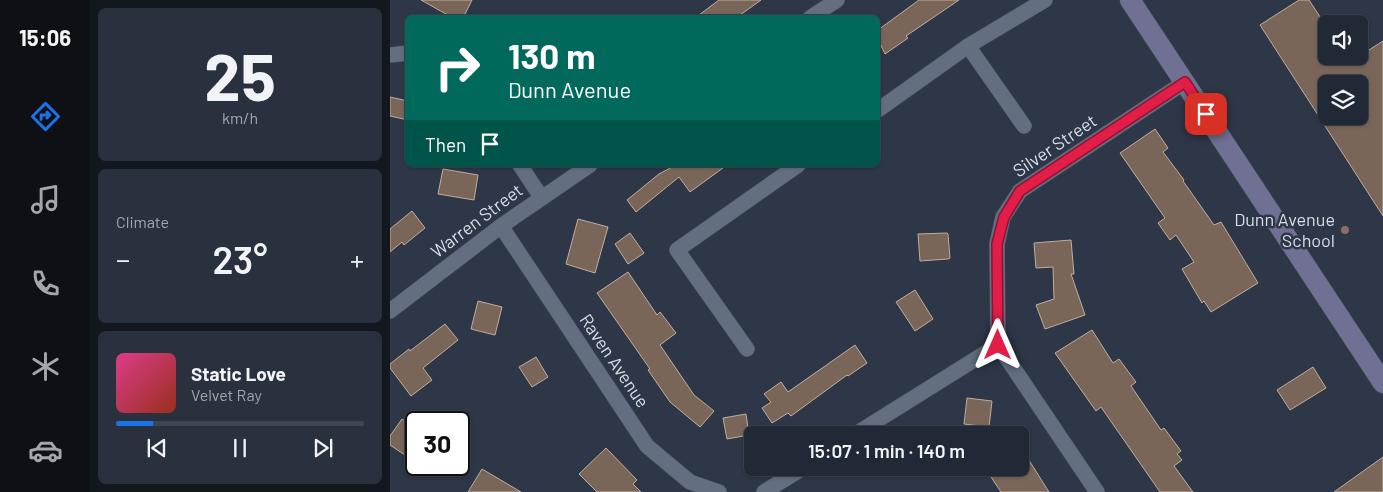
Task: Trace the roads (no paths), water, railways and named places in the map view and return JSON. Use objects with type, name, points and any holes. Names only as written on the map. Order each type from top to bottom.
[{"type":"street","points":[[814,15],[837,0]]},
{"type":"street","points":[[880,109],[968,46],[1045,0]]},
{"type":"street","points":[[1130,0],[1383,383]]},
{"type":"street","points":[[968,46],[1024,126]]},
{"type":"street","points":[[390,55],[405,53]]},
{"type":"street","name":"Silver Street","points":[[998,345],[997,244],[1004,217],[1020,191],[1185,82]]},
{"type":"street","points":[[521,167],[542,197]]},
{"type":"street","name":"Warren Street","points":[[390,311],[501,226],[587,167]]},
{"type":"street","points":[[747,349],[677,250],[795,167]]},
{"type":"street","name":"Raven Avenue","points":[[501,226],[647,446],[690,482],[719,492]]},
{"type":"street","points":[[868,426],[998,345],[1097,492]]},
{"type":"street","points":[[764,492],[790,476]]},
{"type":"place","name":"Dunn Avenue School","points":[[1345,230]]}]
